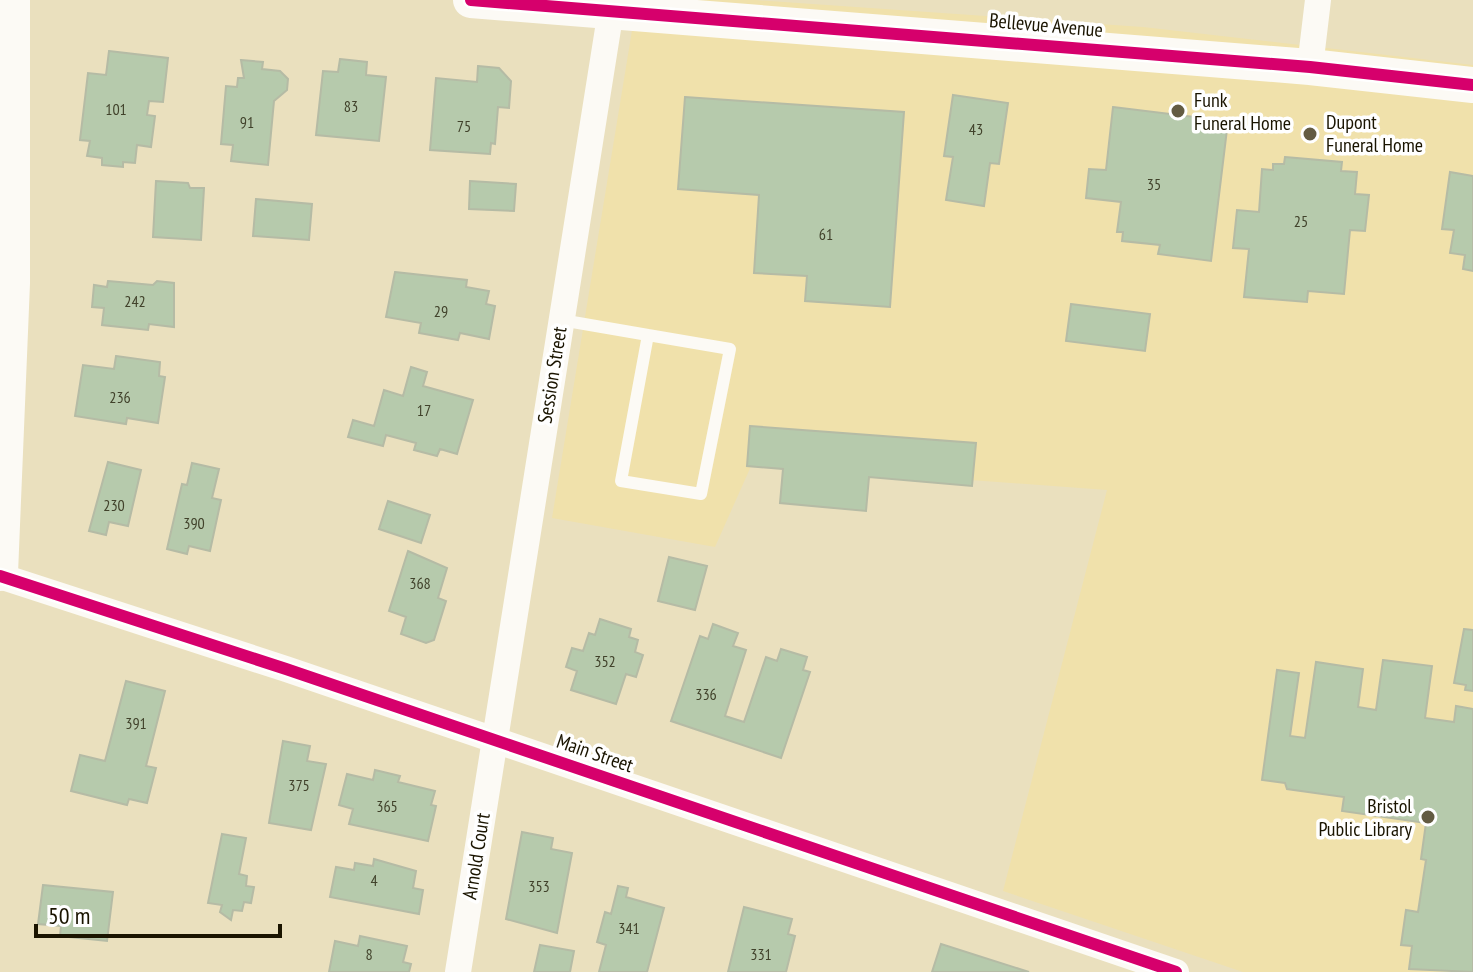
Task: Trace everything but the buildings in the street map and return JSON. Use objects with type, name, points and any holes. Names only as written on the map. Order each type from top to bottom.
[{"type":"street","points":[[0,574],[12,283],[12,0]]},
{"type":"street","name":"Bellevue Avenue","points":[[471,0],[1310,67],[1473,85]]},
{"type":"street","points":[[1310,67],[1318,0]]},
{"type":"street","name":"Session Street","points":[[494,740],[611,10]]},
{"type":"street","name":"Main Street","points":[[0,574],[1176,972]]},
{"type":"street","name":"Arnold Court","points":[[458,972],[494,740]]},
{"type":"lane","points":[[561,320],[730,349],[701,494],[621,481],[648,335]]},
{"type":"shaded area","points":[[637,0],[755,0],[1143,27],[1473,65],[1473,972],[1243,972],[1003,891],[1107,490],[752,464],[715,547],[552,518]]},
{"type":"cycle path","points":[[471,0],[1310,67],[1473,85]]},
{"type":"cycle path","points":[[0,576],[286,669],[1176,972]]},
{"type":"place","name":"Funk Funeral Home","points":[[1178,111]]},
{"type":"place","name":"Dupont Funeral Home","points":[[1310,134]]},
{"type":"place","name":"Bristol Public Library","points":[[1428,817]]}]
